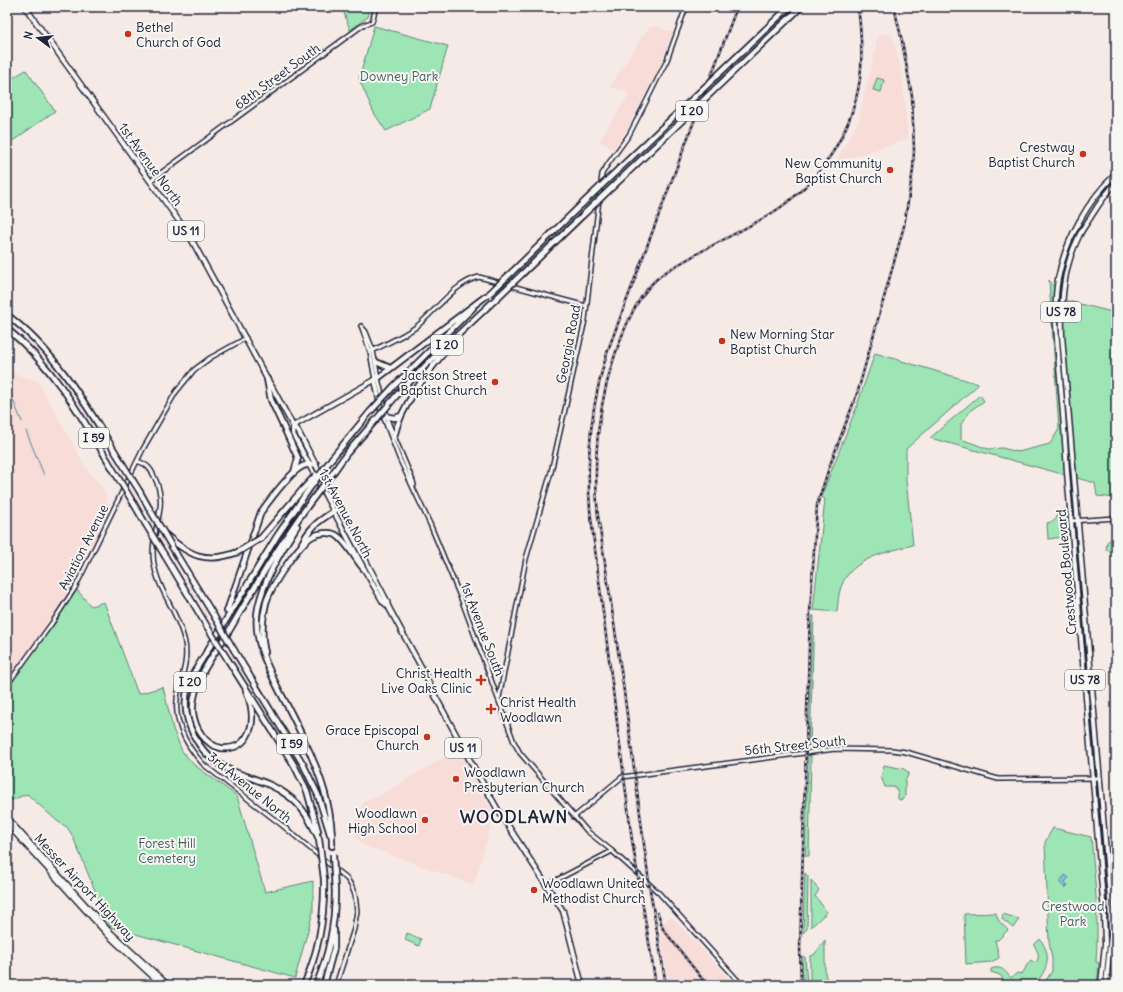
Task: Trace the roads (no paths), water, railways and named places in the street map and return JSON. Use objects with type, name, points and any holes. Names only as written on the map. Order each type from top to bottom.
[{"type":"highway","name":"I 20","points":[[304,985],[312,964],[320,935],[324,902],[324,879],[319,838],[301,807],[288,795],[274,786],[229,770],[214,761],[201,747],[188,721],[186,705],[189,685],[198,666],[222,624],[305,490],[370,412],[394,386],[487,295],[789,7]]},
{"type":"highway","name":"I 20","points":[[308,506],[342,461],[397,395],[582,215],[801,7]]},
{"type":"highway","points":[[376,379],[487,295]]},
{"type":"highway","name":"I 59","points":[[7,315],[33,338],[68,378],[86,404],[140,492],[148,508],[300,759],[310,778],[324,816],[332,846]]},
{"type":"highway","name":"I 59","points":[[7,329],[28,347],[42,362],[70,400],[117,476],[208,628],[294,765],[314,816],[319,838]]},
{"type":"highway","points":[[394,437],[401,416],[427,374],[461,332]]},
{"type":"highway","points":[[376,362],[390,368]]},
{"type":"highway","points":[[267,379],[271,400],[298,458],[293,474]]},
{"type":"highway","points":[[385,417],[395,418],[401,416]]},
{"type":"highway","points":[[222,624],[236,590],[261,512],[268,502],[301,467],[308,464],[316,464]]},
{"type":"highway","points":[[163,532],[187,552],[201,556],[219,557],[238,552],[261,538],[305,490]]},
{"type":"highway","points":[[308,506],[262,590],[257,609],[257,628],[265,662],[304,740],[319,775],[329,814],[335,892],[333,924],[326,957],[316,985]]},
{"type":"highway","points":[[245,687],[252,716],[250,733],[239,746],[233,748],[222,748],[208,743],[198,727],[194,716],[194,705],[199,682],[288,534],[308,506]]},
{"type":"highway","points":[[299,550],[317,522],[339,508]]},
{"type":"highway","points":[[271,673],[264,648],[263,625],[266,604],[272,588],[284,568],[307,540],[315,535],[325,533],[334,534],[340,538],[364,569]]},
{"type":"highway","points":[[324,985],[334,948],[335,938],[333,924]]},
{"type":"main road","name":"1st Avenue North","points":[[25,7],[189,235],[293,426],[297,429],[316,464],[433,692],[495,804],[547,885],[565,917],[582,985]]},
{"type":"main road","name":"Crestwood Boulevard","points":[[1106,985],[1110,958],[1111,923],[1062,336],[1056,295],[1058,278],[1067,248],[1093,199],[1104,184],[1116,174]]},
{"type":"main road","name":"Crestwood Boulevard","points":[[1101,985],[1105,949],[1104,912],[1071,521],[1058,311],[1068,263],[1079,236],[1095,209],[1116,183]]},
{"type":"main road","points":[[293,426],[376,379]]},
{"type":"main road","name":"1st Avenue South","points":[[376,379],[385,417]]},
{"type":"main road","name":"1st Avenue North","points":[[293,426],[293,434],[308,464],[364,569],[383,602],[388,606]]},
{"type":"main road","name":"Messer Airport Highway","points":[[7,818],[109,931],[168,985]]},
{"type":"main road","name":"Messer Airport Highway","points":[[7,824],[108,935],[162,985]]},
{"type":"street","name":"68th Street South","points":[[150,180],[363,25],[372,22],[376,7]]},
{"type":"street","name":"Georgia Road","points":[[499,698],[526,558],[561,430],[585,320],[602,174],[629,135],[644,106],[667,60],[686,7]]},
{"type":"street","points":[[371,351],[416,327],[460,286],[469,280],[479,277],[586,306]]},
{"type":"street","name":"1st Avenue South","points":[[376,379],[371,351],[366,332],[361,326],[371,351],[376,362],[376,379]]},
{"type":"street","name":"Aviation Avenue","points":[[7,685],[52,623],[75,588],[137,461],[176,392],[194,370],[221,351],[246,338]]},
{"type":"street","name":"1st Avenue South","points":[[385,417],[413,481],[414,487]]},
{"type":"street","name":"1st Avenue South","points":[[385,417],[399,458],[414,487],[462,601],[514,742],[520,753],[592,836],[612,851],[659,893],[742,985]]},
{"type":"street","name":"3rd Avenue North","points":[[137,461],[144,463],[150,468],[160,489],[161,506],[154,545],[154,568],[156,577],[181,628],[186,644],[185,670],[177,695],[177,712],[182,732],[187,744],[204,765],[283,826],[347,879],[351,885],[355,895],[357,911],[354,929],[336,985]]},
{"type":"street","points":[[1071,521],[1116,518]]},
{"type":"street","name":"56th Street South","points":[[574,817],[620,778],[835,749],[906,752],[998,779],[1100,778]]},
{"type":"street","points":[[547,885],[612,851]]},
{"type":"water","points":[[1065,875],[1069,878],[1065,882],[1068,885],[1065,888],[1059,882]]},
{"type":"waterway","points":[[7,385],[22,422]]},
{"type":"waterway","points":[[26,431],[44,475]]},
{"type":"railway","points":[[656,985],[632,840],[590,510],[589,449],[597,390],[608,350],[737,7]]},
{"type":"railway","points":[[666,985],[650,890],[623,684],[598,516],[596,470],[602,403],[613,360],[624,330],[636,305],[652,283],[671,269],[781,207],[798,193],[827,161],[839,142],[848,122],[860,79],[861,43],[858,7]]},
{"type":"railway","points":[[801,985],[800,948],[810,612],[817,505],[830,465],[858,391],[904,226],[913,170],[914,150],[912,96],[894,7]]},
{"type":"railway","points":[[658,913],[663,929],[707,985]]},
{"type":"place","name":"Bethel Church of God","points":[[128,34]]},
{"type":"place","name":"Crestway Baptist Church","points":[[1083,154]]},
{"type":"place","name":"New Community Baptist Church","points":[[890,170]]},
{"type":"place","name":"New Morning Star Baptist Church","points":[[722,341]]},
{"type":"place","name":"Jackson Street Baptist Church","points":[[495,382]]},
{"type":"place","name":"Christ Health Live Oaks Clinic","points":[[481,680]]},
{"type":"place","name":"Christ Health Woodlawn","points":[[491,709]]},
{"type":"place","name":"Grace Episcopal Church","points":[[427,737]]},
{"type":"place","name":"Woodlawn Presbyterian Church","points":[[456,779]]},
{"type":"place","name":"Woodlawn High School","points":[[425,820]]},
{"type":"place","name":"Woodlawn United Methodist Church","points":[[534,890]]},
{"type":"district","name":"WOODLAWN","points":[[514,817]]},
{"type":"park label","name":"Downey Park","points":[[399,76]]},
{"type":"park label","name":"Forest Hill Cemetery","points":[[167,850]]},
{"type":"park label","name":"Crestwood Park","points":[[1073,914]]}]
